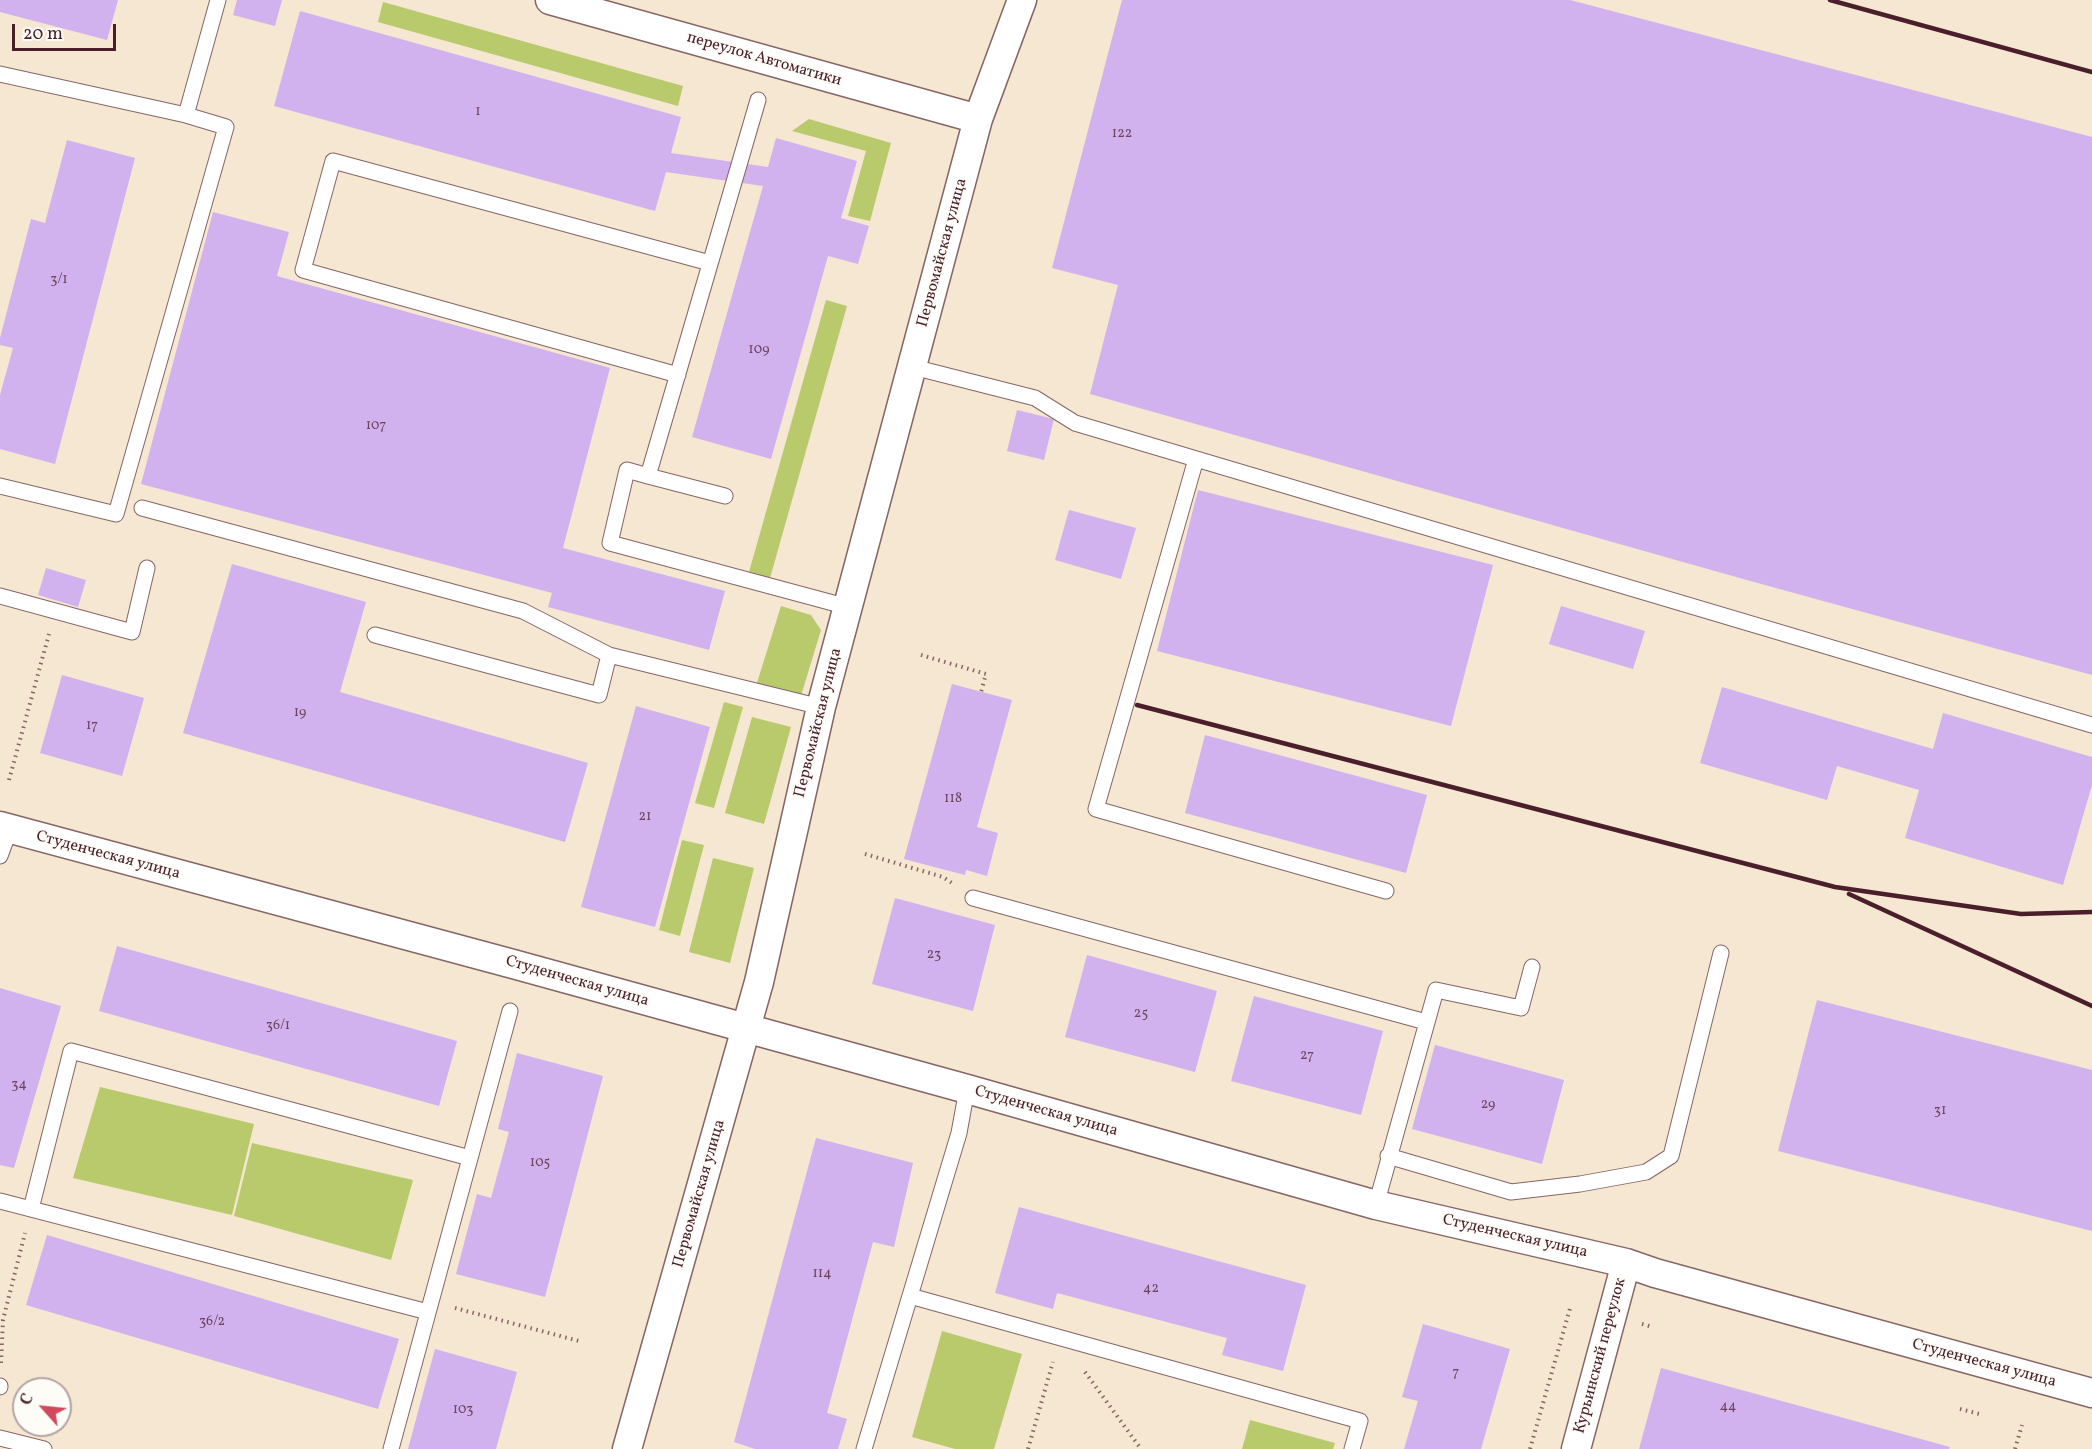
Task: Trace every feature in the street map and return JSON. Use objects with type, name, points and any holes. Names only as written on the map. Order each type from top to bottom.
[{"type":"street","name":"переулок Автоматики","points":[[550,0],[978,119]]},
{"type":"street","name":"Первомайская улица","points":[[627,1449],[747,1028],[762,971],[821,707],[978,119],[1022,0]]},
{"type":"street","name":"Студенческая улица","points":[[5,828],[747,1028],[811,1048],[966,1089],[1376,1205],[1626,1263],[1655,1273],[2092,1393]]},
{"type":"street","name":"Курьинский переулок","points":[[1576,1449],[1626,1263]]},
{"type":"lane","points":[[186,115],[218,0]]},
{"type":"lane","points":[[0,486],[116,514],[226,127],[186,115],[1,79]]},
{"type":"lane","points":[[648,476],[758,100]]},
{"type":"lane","points":[[678,375],[303,270],[333,161],[710,262]]},
{"type":"lane","points":[[913,367],[1035,398],[1075,423],[2092,725]]},
{"type":"lane","points":[[1196,459],[1096,810],[1386,891]]},
{"type":"lane","points":[[725,496],[627,470],[610,543],[848,607]]},
{"type":"lane","points":[[142,508],[524,611],[609,655],[821,707]]},
{"type":"lane","points":[[0,596],[132,632],[147,568]]},
{"type":"lane","points":[[375,635],[599,695],[609,655]]},
{"type":"lane","points":[[0,856],[5,828]]},
{"type":"lane","points":[[974,898],[1426,1023]]},
{"type":"lane","points":[[1388,1156],[1511,1192],[1580,1184],[1646,1172],[1671,1156],[1721,953]]},
{"type":"lane","points":[[1376,1205],[1436,990],[1521,1008],[1532,967]]},
{"type":"lane","points":[[391,1449],[510,1011]]},
{"type":"lane","points":[[31,1209],[71,1051],[470,1158]]},
{"type":"lane","points":[[864,1449],[959,1133],[966,1089]]},
{"type":"lane","points":[[0,1201],[430,1307]]},
{"type":"lane","points":[[910,1296],[1360,1421],[1352,1449]]},
{"type":"lane","points":[[0,1438],[44,1449]]},
{"type":"path","points":[[9,780],[56,611]]},
{"type":"path","points":[[921,655],[986,674],[981,692]]},
{"type":"path","points":[[865,854],[943,877],[974,898]]},
{"type":"path","points":[[0,1387],[3,1320],[31,1209]]},
{"type":"path","points":[[1530,1449],[1571,1305]]},
{"type":"path","points":[[430,1307],[579,1341]]},
{"type":"path","points":[[1640,1323],[1653,1327]]},
{"type":"path","points":[[1028,1449],[1060,1338]]},
{"type":"path","points":[[1060,1338],[1141,1449]]},
{"type":"path","points":[[1960,1409],[1983,1415]]},
{"type":"path","points":[[2015,1449],[2022,1425]]},
{"type":"green space","points":[[383,2],[683,86],[678,106],[378,22]]},
{"type":"green space","points":[[809,119],[891,143],[870,221],[848,216],[866,151],[792,131]]},
{"type":"green space","points":[[826,300],[847,306],[770,578],[749,572]]},
{"type":"green space","points":[[781,606],[811,615],[821,630],[800,699],[756,686]]},
{"type":"green space","points":[[724,702],[743,707],[714,808],[695,803]]},
{"type":"green space","points":[[752,717],[791,727],[764,824],[725,813]]},
{"type":"green space","points":[[682,840],[704,845],[680,936],[659,930]]},
{"type":"green space","points":[[713,858],[754,868],[730,963],[689,952]]},
{"type":"green space","points":[[100,1087],[254,1124],[232,1215],[73,1178]]},
{"type":"green space","points":[[252,1143],[413,1180],[391,1260],[234,1216]]},
{"type":"green space","points":[[942,1331],[1022,1354],[994,1449],[955,1449],[912,1437]]},
{"type":"green space","points":[[1250,1420],[1335,1443],[1333,1449],[1242,1449]]},
{"type":"building","points":[[0,0],[118,0],[107,40],[0,12]]},
{"type":"building","points":[[237,0],[282,0],[275,26],[233,15]]},
{"type":"building","points":[[1122,0],[1570,0],[2092,137],[2092,675],[1090,394],[1118,285],[1052,268]]},
{"type":"building","points":[[300,11],[681,117],[671,153],[768,167],[776,138],[857,161],[841,218],[869,226],[858,264],[828,256],[771,459],[692,437],[763,186],[666,172],[655,211],[274,106]]},
{"type":"building","points":[[67,140],[135,158],[55,464],[0,449],[0,395],[13,348],[0,345],[0,338],[31,219],[45,223]]},
{"type":"building","points":[[213,212],[289,232],[277,276],[610,368],[563,548],[725,591],[709,650],[548,607],[552,593],[141,484]]},
{"type":"building","points":[[1017,410],[1054,419],[1044,460],[1007,451]]},
{"type":"building","points":[[1198,490],[1493,565],[1451,726],[1157,651]]},
{"type":"building","points":[[1069,510],[1136,528],[1121,579],[1055,560]]},
{"type":"building","points":[[232,564],[366,602],[340,692],[588,763],[565,842],[183,733]]},
{"type":"building","points":[[46,568],[86,580],[78,607],[38,595]]},
{"type":"building","points":[[1561,606],[1645,631],[1633,669],[1549,644]]},
{"type":"building","points":[[62,675],[144,698],[122,776],[40,753]]},
{"type":"building","points":[[952,684],[1012,700],[977,827],[998,833],[987,876],[966,870],[965,875],[904,859]]},
{"type":"building","points":[[1722,687],[1933,749],[1943,713],[2092,757],[2092,785],[2063,885],[1905,838],[1919,790],[1837,766],[1827,800],[1700,763]]},
{"type":"building","points":[[636,706],[710,727],[655,927],[581,907]]},
{"type":"building","points":[[1205,735],[1427,795],[1406,873],[1185,813]]},
{"type":"building","points":[[895,898],[995,925],[973,1011],[872,984]]},
{"type":"building","points":[[117,946],[457,1041],[439,1106],[99,1011]]},
{"type":"building","points":[[1087,955],[1217,991],[1195,1072],[1065,1037]]},
{"type":"building","points":[[0,988],[61,1006],[14,1168],[0,1165]]},
{"type":"building","points":[[1254,996],[1383,1031],[1361,1115],[1231,1081]]},
{"type":"building","points":[[1817,1000],[2092,1070],[2092,1231],[1778,1151]]},
{"type":"building","points":[[1435,1045],[1564,1080],[1542,1164],[1412,1129]]},
{"type":"building","points":[[517,1053],[603,1076],[545,1297],[456,1274],[477,1194],[491,1198],[509,1132],[498,1129]]},
{"type":"building","points":[[816,1138],[913,1163],[894,1247],[873,1242],[827,1413],[847,1419],[838,1449],[755,1449],[734,1442]]},
{"type":"building","points":[[1019,1207],[1306,1285],[1283,1371],[1222,1355],[1227,1338],[1057,1293],[1053,1309],[995,1293]]},
{"type":"building","points":[[47,1235],[399,1339],[378,1409],[26,1305]]},
{"type":"building","points":[[1423,1324],[1510,1349],[1481,1449],[1404,1449],[1418,1401],[1402,1397]]},
{"type":"building","points":[[435,1349],[517,1372],[496,1449],[408,1449]]},
{"type":"building","points":[[1661,1368],[1950,1447],[1949,1449],[1639,1449]]},
{"type":"railway","points":[[1830,0],[2092,72]]},
{"type":"railway","points":[[1137,705],[1835,887],[2021,914],[2092,912]]},
{"type":"railway","points":[[1849,894],[2092,1006]]}]
